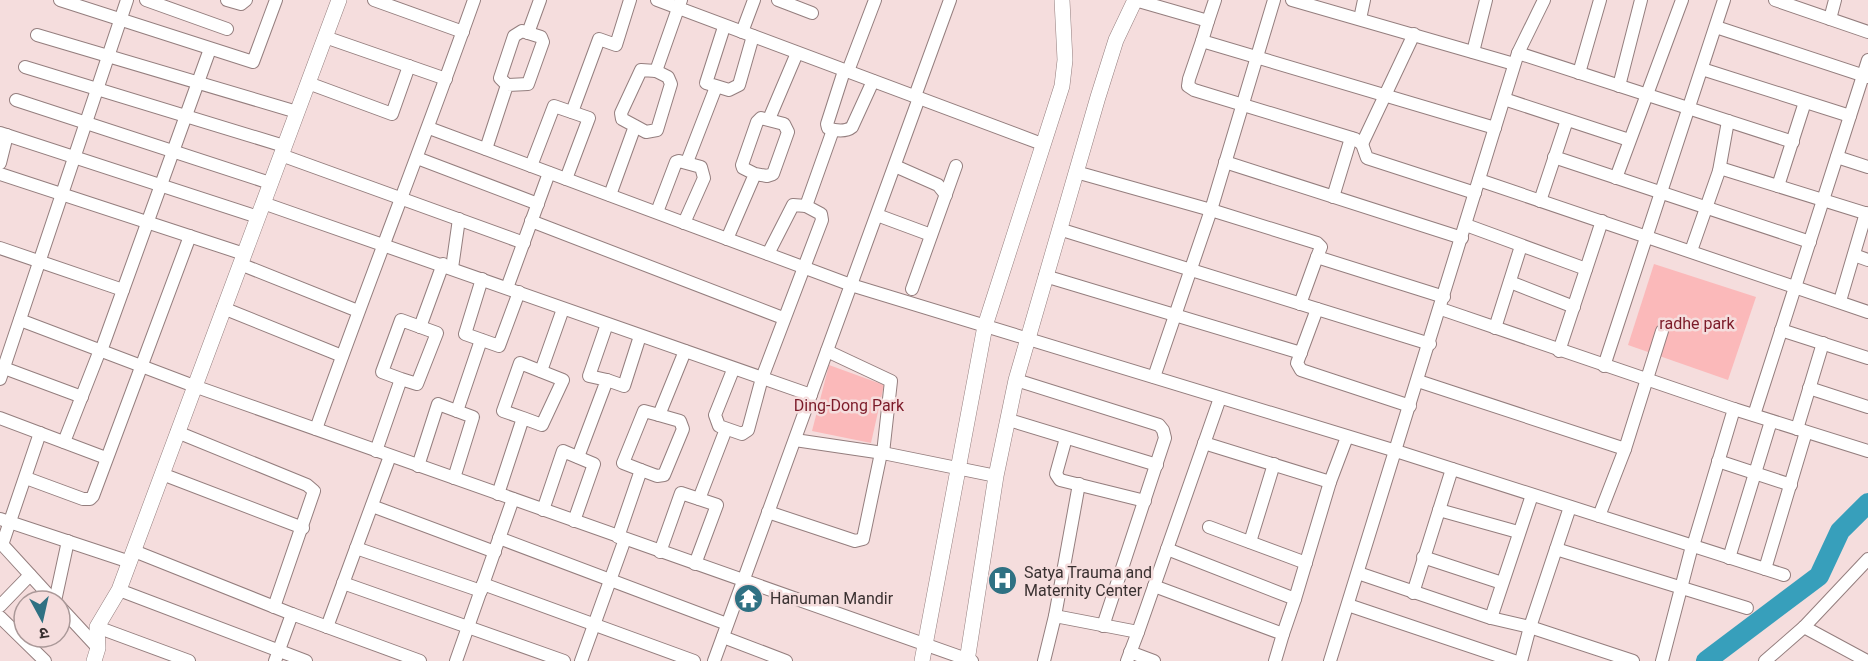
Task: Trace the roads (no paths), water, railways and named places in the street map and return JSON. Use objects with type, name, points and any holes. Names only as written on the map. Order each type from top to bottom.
[{"type":"street","points":[[60,0],[120,22],[253,63],[276,0]]},
{"type":"street","points":[[81,398],[2,374],[127,0]]},
{"type":"street","points":[[146,0],[227,29]]},
{"type":"street","points":[[227,0],[241,4],[246,0]]},
{"type":"street","points":[[96,655],[97,627],[120,590],[339,0]]},
{"type":"street","points":[[374,0],[462,32]]},
{"type":"street","points":[[316,429],[382,242],[429,128],[474,0]]},
{"type":"street","points":[[528,33],[540,0]]},
{"type":"street","points":[[572,112],[599,39],[616,45],[630,0]]},
{"type":"street","points":[[657,0],[680,4],[724,27],[1042,144]]},
{"type":"street","points":[[724,27],[706,83],[729,90],[739,85],[754,0]]},
{"type":"street","points":[[778,0],[812,13]]},
{"type":"street","points":[[873,81],[852,126],[846,130],[833,130],[826,124],[875,0]]},
{"type":"street","points":[[714,661],[895,166],[950,0]]},
{"type":"street","points":[[922,661],[985,326],[1062,86],[1065,60],[1062,0]]},
{"type":"street","points":[[20,320],[194,386],[968,660],[996,476],[1016,380],[1116,40],[1135,0],[1208,21]]},
{"type":"street","points":[[1215,0],[1188,86],[1194,90],[1356,141],[1366,158],[1475,193]]},
{"type":"street","points":[[1154,377],[1211,210],[1274,0]]},
{"type":"street","points":[[1292,0],[1473,52],[1579,73],[1793,142]]},
{"type":"street","points":[[1360,19],[1364,0]]},
{"type":"street","points":[[1473,52],[1486,0]]},
{"type":"street","points":[[1330,661],[1430,344],[1516,59],[1544,0]]},
{"type":"street","points":[[1579,73],[1600,0]]},
{"type":"street","points":[[1618,86],[1641,0]]},
{"type":"street","points":[[1616,178],[1682,0]]},
{"type":"street","points":[[1604,366],[1724,0]]},
{"type":"street","points":[[1774,0],[1868,32]]},
{"type":"street","points":[[1830,19],[1835,0]]},
{"type":"street","points":[[656,71],[680,4]]},
{"type":"street","points":[[1716,27],[1865,77]]},
{"type":"street","points":[[522,31],[541,37],[543,42],[530,81],[524,86],[507,85],[500,78],[514,36],[522,31]]},
{"type":"street","points":[[1333,197],[1356,141],[1386,95],[1414,34]]},
{"type":"street","points":[[37,35],[297,112]]},
{"type":"street","points":[[325,37],[446,79]]},
{"type":"street","points":[[1202,41],[1495,128]]},
{"type":"street","points":[[64,442],[101,350],[210,49]]},
{"type":"street","points":[[769,119],[797,52]]},
{"type":"street","points":[[1754,415],[1850,116],[1865,77],[1868,60]]},
{"type":"street","points":[[308,83],[392,114],[409,66]]},
{"type":"street","points":[[25,67],[283,151],[400,198],[524,243]]},
{"type":"street","points":[[1702,69],[1850,116]]},
{"type":"street","points":[[641,70],[656,71],[668,77],[671,84],[657,130],[646,132],[635,126],[622,119],[621,113],[641,70]]},
{"type":"street","points":[[486,149],[507,85]]},
{"type":"street","points":[[687,162],[716,87]]},
{"type":"street","points":[[1504,99],[1629,140]]},
{"type":"street","points":[[16,100],[270,183]]},
{"type":"street","points":[[1778,186],[1805,102]]},
{"type":"street","points":[[531,166],[554,106],[589,118],[566,179]]},
{"type":"street","points":[[760,118],[784,124],[788,132],[773,174],[767,176],[755,174],[743,168],[743,161],[757,122],[760,118]]},
{"type":"street","points":[[1540,201],[1567,120]]},
{"type":"street","points":[[1692,251],[1719,171],[1728,122]]},
{"type":"street","points":[[610,195],[635,126]]},
{"type":"street","points":[[429,128],[851,285],[1396,451],[1784,575]]},
{"type":"street","points":[[806,207],[833,130]]},
{"type":"street","points":[[0,163],[3,134],[161,185],[382,242],[733,370],[811,395]]},
{"type":"street","points":[[1554,157],[1810,242]]},
{"type":"street","points":[[1837,157],[1868,167]]},
{"type":"street","points":[[417,158],[538,204]]},
{"type":"street","points":[[657,212],[676,162],[701,166],[705,176],[684,223]]},
{"type":"street","points":[[1225,162],[1462,238]]},
{"type":"street","points":[[895,166],[938,185],[946,195]]},
{"type":"street","points":[[912,289],[956,166]]},
{"type":"street","points":[[1719,171],[1723,169],[1867,213],[1840,302]]},
{"type":"street","points":[[1076,172],[1317,243],[1321,247],[1300,304]]},
{"type":"street","points":[[482,279],[465,334],[499,346],[524,243],[549,173]]},
{"type":"street","points":[[0,174],[190,236],[358,310]]},
{"type":"street","points":[[727,239],[755,174]]},
{"type":"street","points":[[1479,180],[1868,312]]},
{"type":"street","points":[[733,370],[715,415],[719,426],[742,434],[748,430],[762,378],[802,267],[822,220],[821,214],[806,207],[794,205],[768,254]]},
{"type":"street","points":[[877,215],[931,235]]},
{"type":"street","points":[[420,327],[447,266],[459,219]]},
{"type":"street","points":[[531,221],[783,318]]},
{"type":"street","points":[[1559,351],[1602,221]]},
{"type":"street","points":[[1466,225],[1586,269]]},
{"type":"street","points":[[1059,229],[1430,344]]},
{"type":"street","points":[[26,478],[83,499],[90,499],[143,367],[190,236]]},
{"type":"street","points":[[1495,328],[1521,246]]},
{"type":"street","points":[[0,248],[123,290]]},
{"type":"street","points":[[1854,255],[1868,260]]},
{"type":"street","points":[[1317,257],[1442,303],[1495,328],[1559,351],[1868,451]]},
{"type":"street","points":[[1045,276],[1301,353]]},
{"type":"street","points":[[1509,282],[1574,307]]},
{"type":"street","points":[[223,308],[342,356]]},
{"type":"street","points":[[541,371],[563,309]]},
{"type":"street","points":[[1317,309],[1297,363],[1301,370],[1410,406]]},
{"type":"street","points":[[401,320],[437,333],[417,384],[401,379],[382,372],[401,320]]},
{"type":"street","points":[[606,324],[590,376],[624,386],[640,336]]},
{"type":"street","points":[[1781,330],[1868,358]]},
{"type":"street","points":[[1599,516],[1624,449],[1662,331]]},
{"type":"street","points":[[457,411],[481,340]]},
{"type":"street","points":[[1766,570],[1791,485],[1809,388],[1823,343]]},
{"type":"street","points":[[659,415],[685,351]]},
{"type":"street","points":[[768,512],[862,542],[882,453],[891,381],[827,351]]},
{"type":"street","points":[[520,363],[563,380],[542,425],[523,418],[503,411],[520,363]]},
{"type":"street","points":[[376,451],[401,379]]},
{"type":"street","points":[[578,457],[607,380]]},
{"type":"street","points":[[1016,380],[1159,425],[1165,438],[1103,626]]},
{"type":"street","points":[[1418,381],[1624,449]]},
{"type":"street","points":[[1809,388],[1868,407]]},
{"type":"street","points":[[1155,661],[1129,656],[1220,398]]},
{"type":"street","points":[[418,466],[438,404],[473,417],[454,478]]},
{"type":"street","points":[[1662,661],[1692,546],[1734,409]]},
{"type":"street","points":[[644,411],[680,421],[683,429],[664,475],[657,476],[641,470],[623,463],[644,411]]},
{"type":"street","points":[[0,418],[106,458]]},
{"type":"street","points":[[498,494],[523,418]]},
{"type":"street","points":[[1009,420],[1157,465]]},
{"type":"street","points":[[1729,558],[1771,421]]},
{"type":"street","points":[[699,499],[726,429]]},
{"type":"street","points":[[177,432],[311,488],[315,497],[274,607]]},
{"type":"street","points":[[40,433],[26,478],[5,520],[1,543],[44,589]]},
{"type":"street","points":[[1275,661],[1330,482],[1347,436]]},
{"type":"street","points":[[1066,438],[1056,474],[1063,481],[1145,501]]},
{"type":"street","points":[[795,440],[882,453],[996,476]]},
{"type":"street","points":[[1204,443],[1330,482]]},
{"type":"street","points":[[543,510],[563,451],[594,464],[574,521]]},
{"type":"street","points":[[327,627],[390,456]]},
{"type":"street","points":[[1719,461],[1791,485]]},
{"type":"street","points":[[1250,542],[1274,464]]},
{"type":"street","points":[[581,661],[610,580],[641,470]]},
{"type":"street","points":[[1413,593],[1452,470]]},
{"type":"street","points":[[162,474],[303,528]]},
{"type":"street","points":[[1044,661],[1055,616],[1080,484]]},
{"type":"street","points":[[660,552],[681,493],[717,505],[695,564]]},
{"type":"street","points":[[1491,618],[1532,495]]},
{"type":"street","points":[[456,661],[513,499]]},
{"type":"street","points":[[372,506],[495,552]]},
{"type":"street","points":[[1521,661],[1570,507]]},
{"type":"street","points":[[1439,510],[1518,532]]},
{"type":"street","points":[[5,520],[68,541],[132,557],[420,661]]},
{"type":"street","points":[[1209,527],[1306,562]]},
{"type":"street","points":[[499,538],[728,624]]},
{"type":"street","points":[[58,589],[68,541]]},
{"type":"street","points":[[356,548],[595,624],[694,661]]},
{"type":"street","points":[[1167,549],[1295,599]]},
{"type":"street","points":[[1556,549],[1747,609]]},
{"type":"street","points":[[1423,556],[1502,583]]},
{"type":"street","points":[[1765,661],[1863,573],[1868,559]]},
{"type":"street","points":[[1358,573],[1491,618],[1530,627],[1633,661]]},
{"type":"street","points":[[0,606],[30,574]]},
{"type":"street","points":[[343,583],[467,629],[564,661]]},
{"type":"street","points":[[1154,586],[1284,634]]},
{"type":"street","points":[[120,590],[277,656],[306,661]]},
{"type":"street","points":[[1348,605],[1482,656],[1514,661]]},
{"type":"street","points":[[277,656],[292,614]]},
{"type":"street","points":[[1055,616],[1138,632]]},
{"type":"street","points":[[0,617],[45,661]]},
{"type":"street","points":[[72,623],[96,655]]},
{"type":"street","points":[[97,627],[189,661]]},
{"type":"street","points":[[1804,627],[1867,661]]},
{"type":"street","points":[[723,637],[786,661]]},
{"type":"waterway","points":[[1706,661],[1819,576],[1840,531],[1868,503]]},
{"type":"place","name":"Satya Trauma and Maternity Center","points":[[1003,581]]},
{"type":"place","name":"Hanuman Mandir","points":[[749,598]]},
{"type":"park label","name":"radhe park","points":[[1697,323]]},
{"type":"park label","name":"Ding-Dong Park","points":[[849,405]]}]
